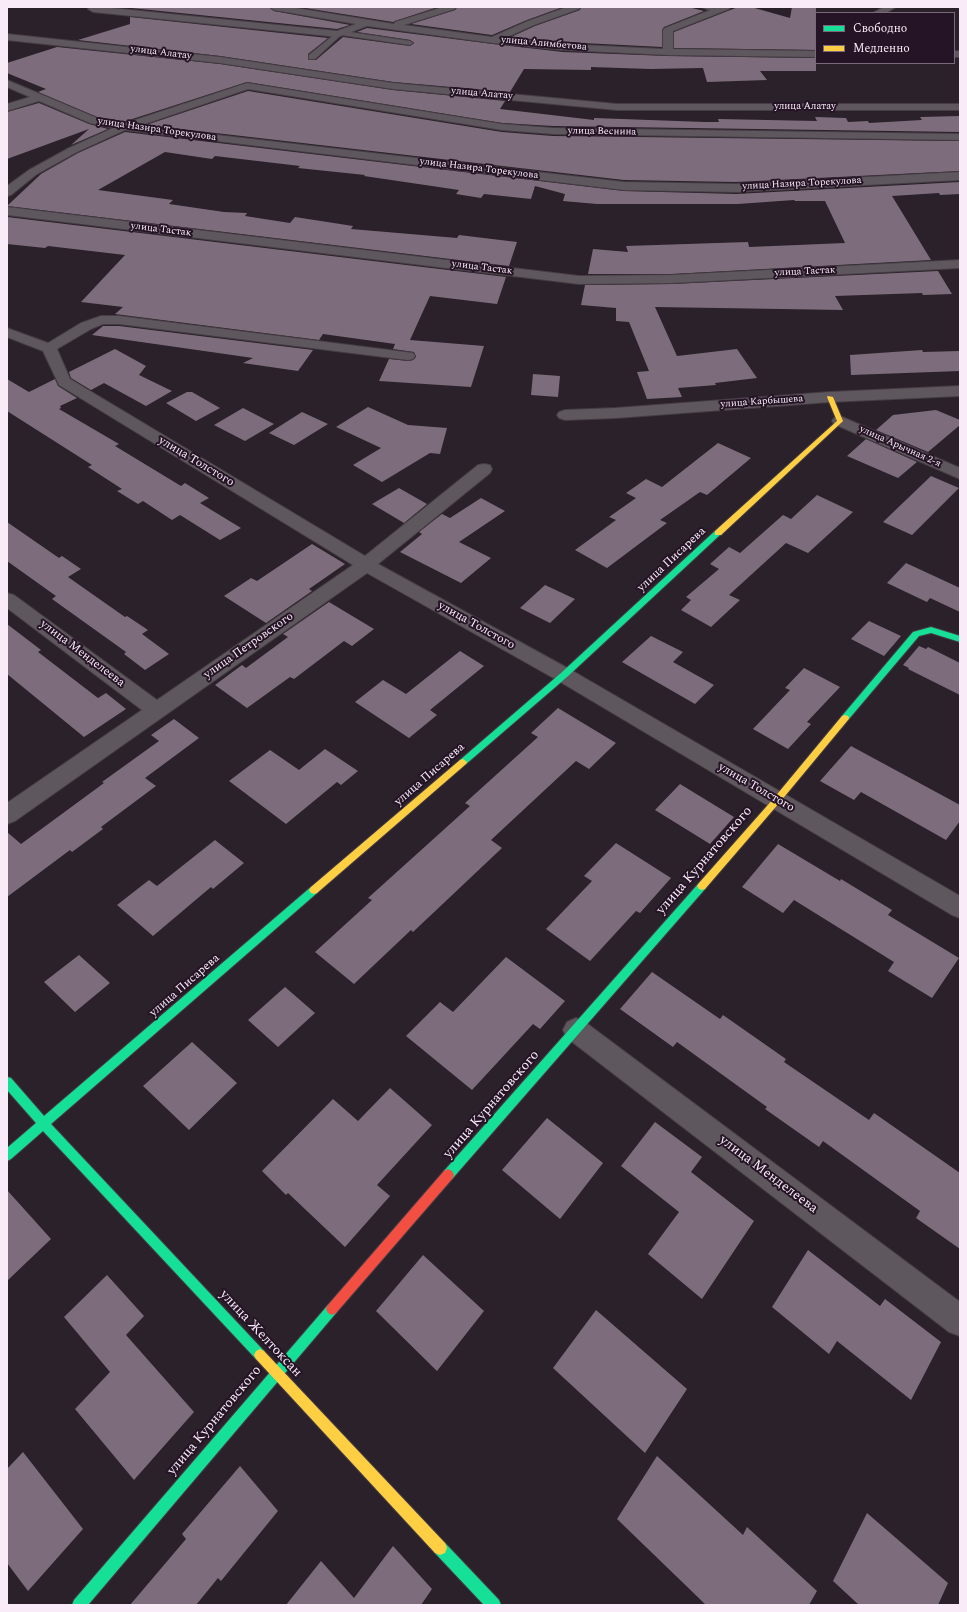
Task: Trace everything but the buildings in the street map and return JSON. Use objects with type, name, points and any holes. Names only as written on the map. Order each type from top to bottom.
[{"type":"street","points":[[98,7],[93,8],[341,33],[368,23]]},
{"type":"street","name":"улица Алимбетова","points":[[274,7],[368,23],[493,40],[564,47],[668,52],[815,54]]},
{"type":"street","points":[[393,26],[452,7]]},
{"type":"street","points":[[493,40],[531,23],[576,7]]},
{"type":"street","points":[[668,52],[668,30],[726,7]]},
{"type":"street","points":[[880,12],[892,7]]},
{"type":"street","name":"улица Алатау","points":[[7,37],[94,45],[273,68],[393,86],[617,107],[960,107]]},
{"type":"street","points":[[7,192],[33,172],[73,150],[124,127],[250,86],[273,68]]},
{"type":"street","name":"улица Назира Торекулова","points":[[7,84],[94,121],[124,127],[624,186],[736,188],[960,176]]},
{"type":"street","name":"улица Веснина","points":[[250,86],[502,127],[546,131],[960,137]]},
{"type":"street","points":[[7,108],[39,97]]},
{"type":"street","name":"улица Тастак","points":[[7,211],[578,280],[672,279],[960,264]]},
{"type":"street","points":[[7,332],[49,348],[86,326],[101,320],[119,320],[408,356]]},
{"type":"street","name":"улица Толстого","points":[[49,348],[64,382],[366,565],[564,675],[960,908]]},
{"type":"street","name":"улица Карбышева","points":[[565,415],[616,413],[830,397],[960,391]]},
{"type":"street","points":[[830,397],[840,421]]},
{"type":"street","name":"улица Арычная 2-я","points":[[840,421],[960,474]]},
{"type":"street","name":"улица Писарева","points":[[7,1155],[564,675],[840,421]]},
{"type":"street","name":"улица Петровского","points":[[7,815],[366,565],[484,469]]},
{"type":"street","name":"улица Менделеева","points":[[7,599],[156,710]]},
{"type":"street","name":"улица Курнатовского","points":[[79,1605],[276,1372],[777,800],[916,634],[931,630],[960,639]]},
{"type":"street","name":"улица Менделеева","points":[[576,1030],[960,1321]]},
{"type":"street","name":"улица Желтоксан","points":[[7,1082],[44,1124],[494,1605]]},
{"type":"lane","points":[[704,7],[717,11]]},
{"type":"lane","points":[[312,57],[341,33],[410,43]]},
{"type":"traffic: fast","points":[[463,762],[564,675],[718,533]]},
{"type":"traffic: fast","points":[[845,718],[916,634],[931,630],[960,639]]},
{"type":"traffic: fast","points":[[448,1175],[702,886]]},
{"type":"traffic: fast","points":[[7,1155],[314,890]]},
{"type":"traffic: fast","points":[[7,1082],[44,1124],[260,1355]]},
{"type":"traffic: fast","points":[[79,1605],[332,1309]]},
{"type":"traffic: fast","points":[[440,1548],[494,1605]]},
{"type":"traffic: slow","points":[[718,533],[840,421],[830,397]]},
{"type":"traffic: slow","points":[[702,886],[777,800],[845,718]]},
{"type":"traffic: slow","points":[[314,890],[463,762]]},
{"type":"traffic: slow","points":[[260,1355],[440,1548]]},
{"type":"traffic: jam","points":[[332,1309],[448,1175]]}]
